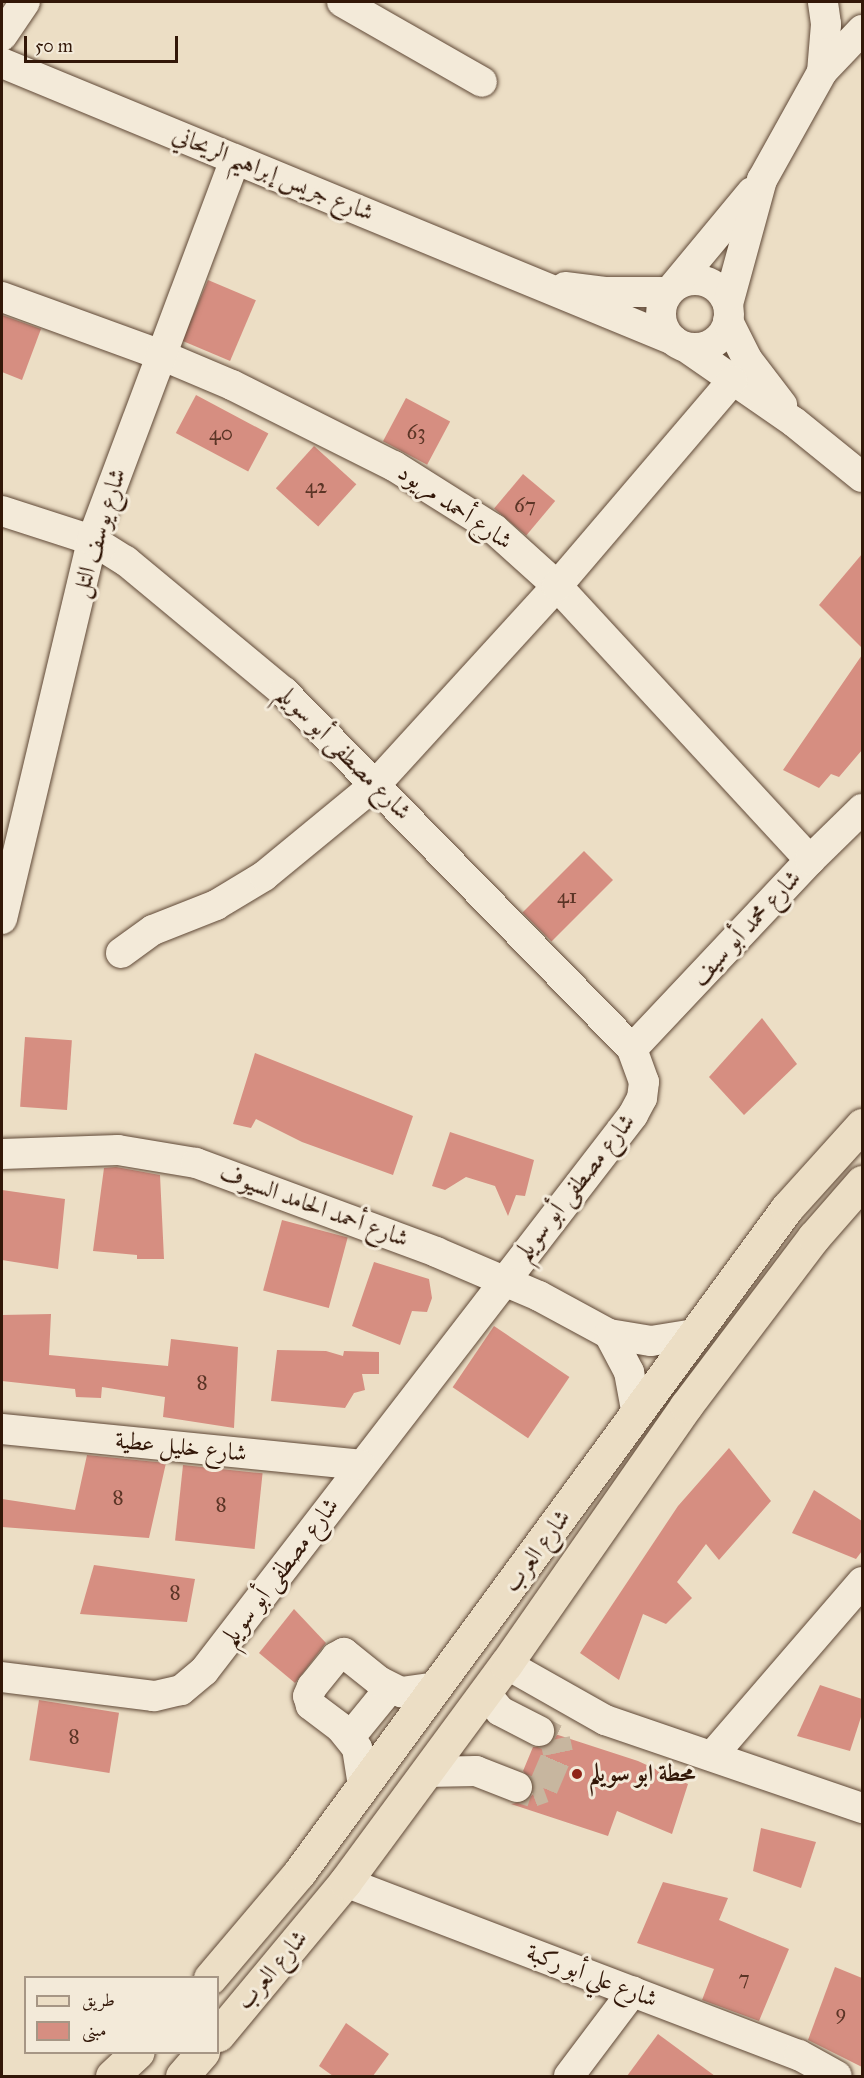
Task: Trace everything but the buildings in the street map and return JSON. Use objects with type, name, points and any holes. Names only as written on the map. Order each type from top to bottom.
[{"type":"main road","name":"شارع العرب","points":[[211,1976],[299,1874],[795,1199],[862,1125]]},
{"type":"main road","name":"شارع العرب","points":[[219,2031],[345,1882],[506,1664],[686,1406],[814,1237],[862,1182]]},
{"type":"main road","points":[[112,2076],[136,2054]]},
{"type":"street","points":[[2,36],[25,2]]},
{"type":"street","points":[[342,2],[482,82]]},
{"type":"street","points":[[822,72],[826,24],[823,2]]},
{"type":"street","points":[[762,180],[728,313],[713,343],[680,344],[664,331],[660,315],[671,289],[762,180],[822,72],[862,30]]},
{"type":"street","name":"شارع جريس إبراهيم الريحاني","points":[[2,63],[235,160],[544,284],[596,310],[680,344],[794,422],[862,477]]},
{"type":"street","name":"شارع يوسف التل","points":[[2,919],[92,540],[235,160]]},
{"type":"street","points":[[671,289],[689,280],[705,281],[719,290],[728,313]]},
{"type":"street","name":"شارع جريس إبراهيم الريحاني","points":[[544,284],[605,292],[671,289]]},
{"type":"street","name":"شارع أحمد مريود","points":[[2,297],[161,354],[394,466],[494,529],[557,586],[810,860]]},
{"type":"street","name":"شارع جريس إبراهيم الريحاني","points":[[728,313],[747,359],[794,422]]},
{"type":"street","points":[[121,953],[153,930],[216,905],[264,876],[376,784],[557,586],[732,381]]},
{"type":"street","name":"شارع مصطفى أبو سويلم","points":[[2,511],[92,540],[149,578],[222,637],[284,692],[632,1049],[644,1082],[642,1098],[633,1115],[503,1280],[204,1671],[181,1690],[139,1696],[2,1677]]},
{"type":"street","name":"شارع محمد أبو سيف","points":[[632,1049],[810,860],[862,810]]},
{"type":"street","name":"شارع أحمد الحامد السيوف","points":[[2,1154],[118,1150],[196,1163],[257,1183],[503,1280],[609,1334],[651,1341],[694,1334]]},
{"type":"street","points":[[609,1334],[629,1372],[637,1415]]},
{"type":"street","name":"شارع خليل عطية","points":[[2,1429],[360,1466]]},
{"type":"street","points":[[712,1756],[862,1582]]},
{"type":"street","points":[[363,1786],[362,1760],[350,1737],[309,1701],[309,1691],[336,1657],[349,1654],[390,1688],[413,1693],[437,1687]]},
{"type":"street","points":[[506,1664],[605,1720],[862,1808]]},
{"type":"street","points":[[350,1737],[390,1688]]},
{"type":"street","points":[[485,1693],[500,1711],[539,1731]]},
{"type":"street","points":[[426,1772],[476,1771],[517,1787]]},
{"type":"street","name":"شارع علي أبو ركبة","points":[[345,1882],[799,2055],[837,2076]]},
{"type":"street","points":[[569,2076],[633,1991]]},
{"type":"tunnel","points":[[517,1787],[532,1792],[543,1788],[558,1753],[555,1739],[539,1731]]},
{"type":"place","name":"محطة ابو سويلم","points":[[577,1774]]}]
